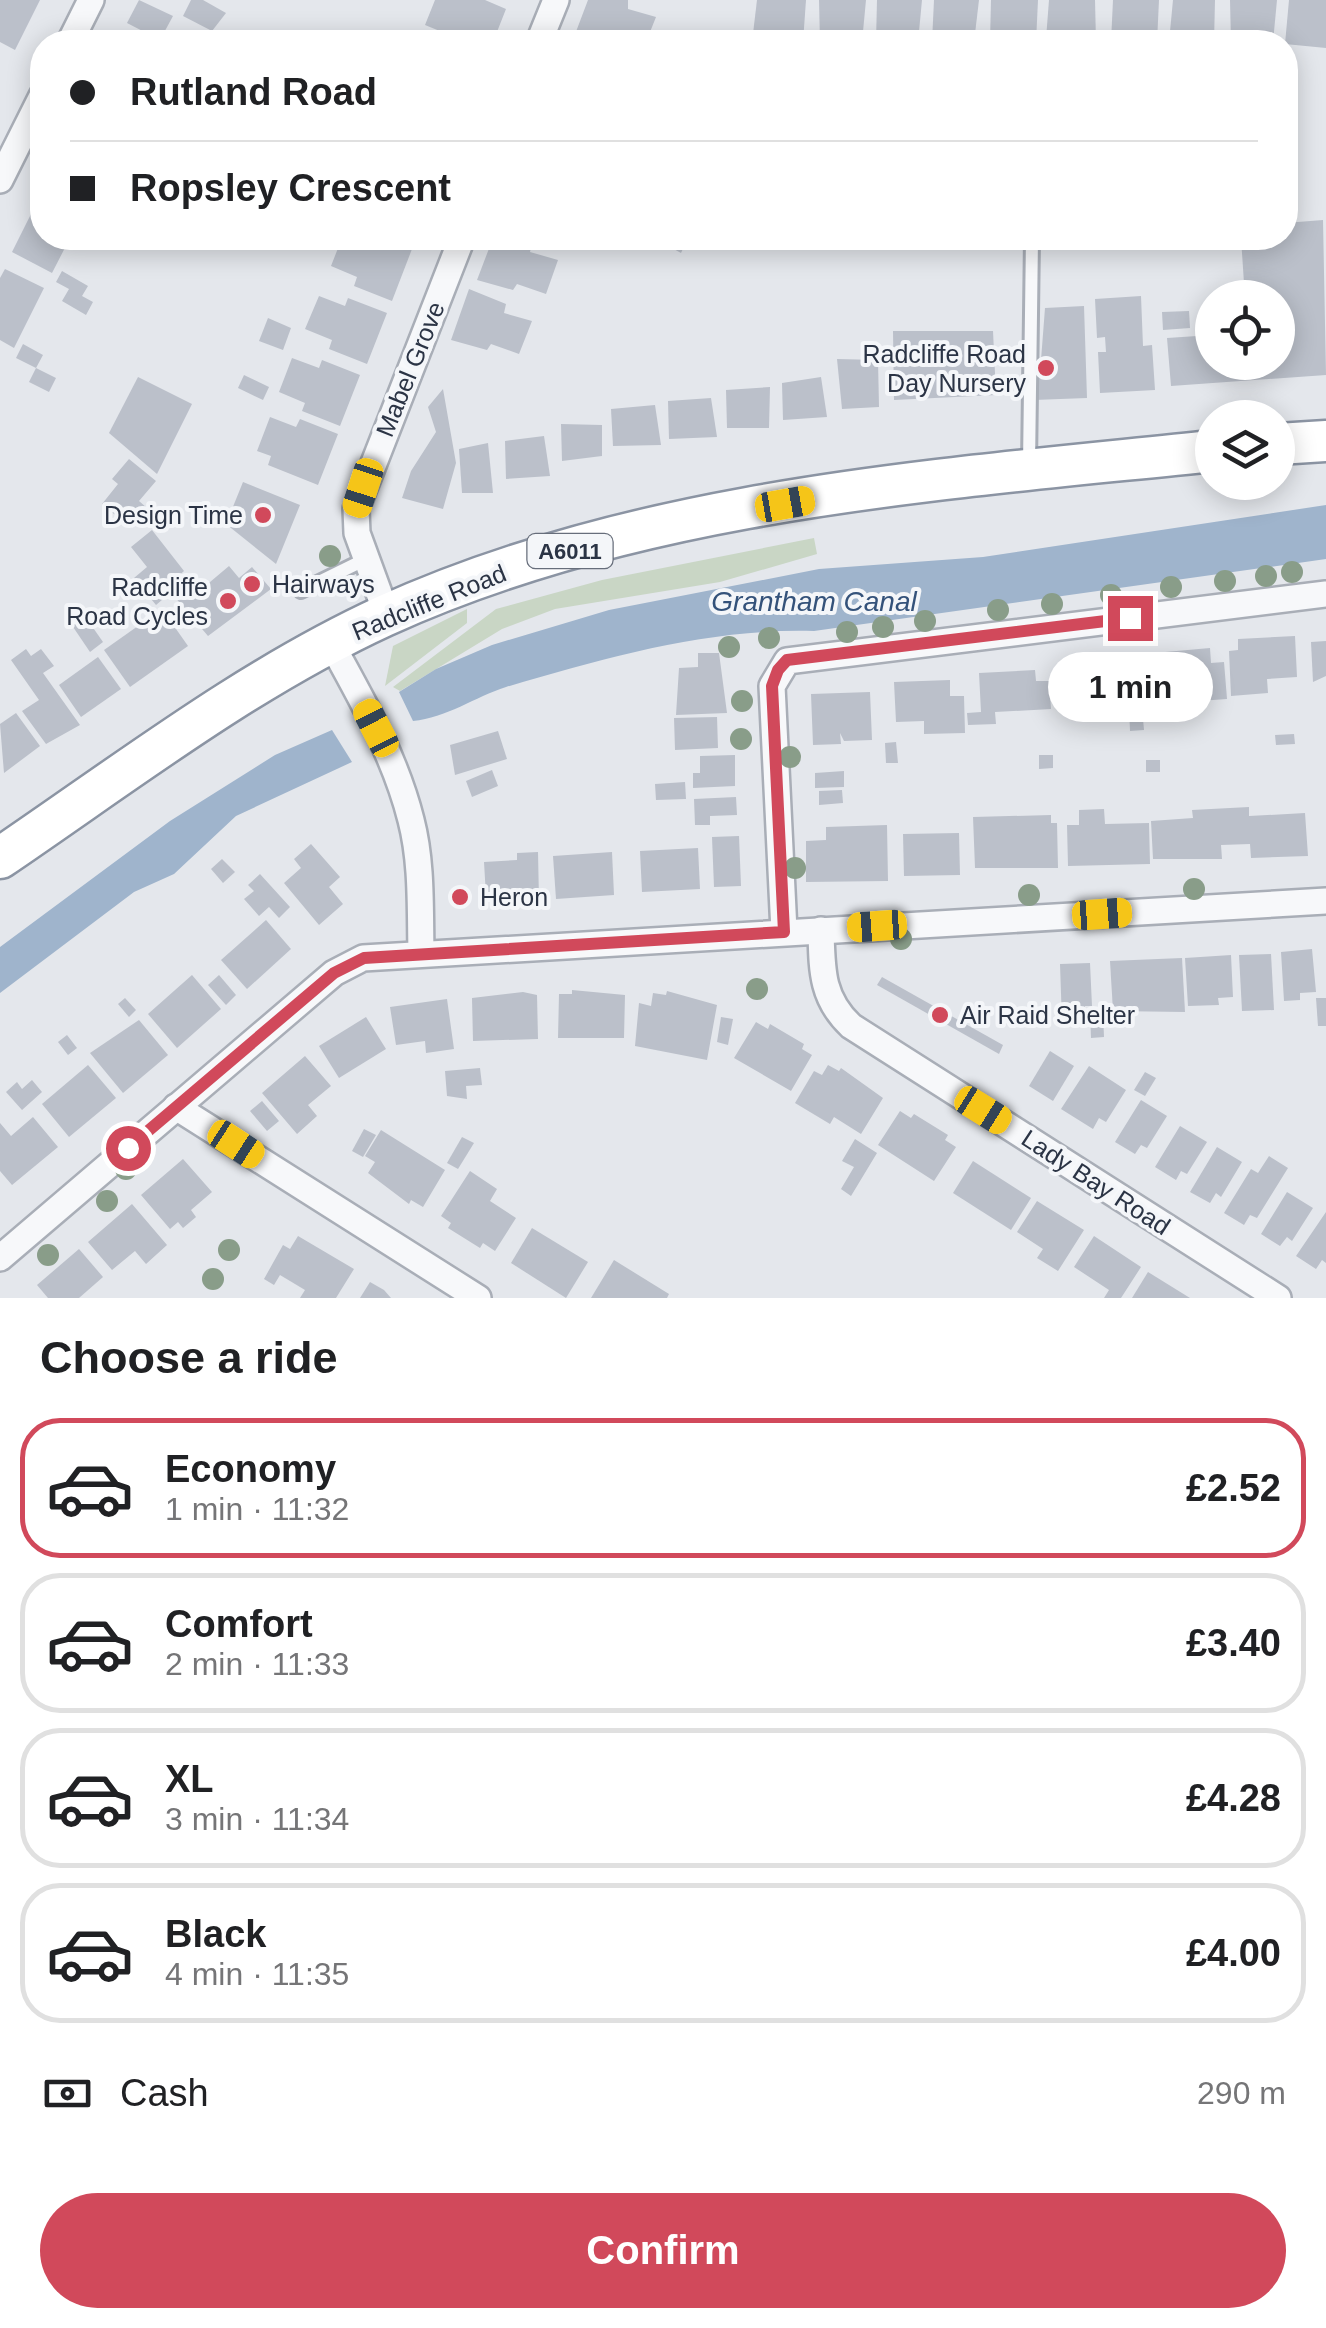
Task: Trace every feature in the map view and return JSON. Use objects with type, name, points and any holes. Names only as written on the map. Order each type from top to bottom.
[{"type":"highway","points":[[1295,443],[1326,441]]},
{"type":"highway","name":"Radcliffe Road","points":[[0,858],[216,712],[331,642],[387,615],[507,570],[641,532],[856,492],[1195,453]]},
{"type":"street","points":[[76,30],[91,0]]},
{"type":"street","points":[[545,30],[556,0]]},
{"type":"street","points":[[0,180],[30,120]]},
{"type":"street","name":"Mabel Grove","points":[[387,615],[357,532],[356,509],[457,250]]},
{"type":"street","points":[[784,932],[772,686],[787,660],[1326,594]]},
{"type":"street","points":[[331,642],[390,753],[412,822],[419,869],[422,952]]},
{"type":"street","points":[[0,1258],[334,973],[364,958],[1326,901]]},
{"type":"street","name":"Lady Bay Road","points":[[820,930],[825,991],[834,1009],[852,1026],[1278,1298]]},
{"type":"street","points":[[176,1107],[478,1298]]},
{"type":"lane","points":[[1029,470],[1032,250]]},
{"type":"lane","points":[[301,591],[366,559]]},
{"type":"green space","points":[[814,538],[817,554],[720,582],[555,609],[502,629],[400,691],[393,687],[496,609],[602,580]]},
{"type":"green space","points":[[467,609],[467,623],[385,686],[393,646]]},
{"type":"water","name":"Grantham Canal","points":[[1326,505],[1326,559],[814,631],[697,639],[544,676],[494,691],[437,716],[413,721],[399,692],[436,669],[492,645],[609,610],[819,569],[983,557]]},
{"type":"water","points":[[332,730],[352,762],[236,816],[174,874],[134,892],[0,993],[0,947],[170,821],[275,755]]},
{"type":"building","points":[[0,0],[40,0],[15,50],[0,42]]},
{"type":"building","points":[[139,0],[173,16],[165,30],[141,30],[127,23]]},
{"type":"building","points":[[191,0],[203,0],[226,13],[213,30],[183,16]]},
{"type":"building","points":[[435,0],[485,0],[506,9],[498,30],[437,30],[425,25]]},
{"type":"building","points":[[588,0],[628,0],[628,9],[656,17],[651,30],[577,30]]},
{"type":"building","points":[[757,0],[806,0],[804,30],[753,30]]},
{"type":"building","points":[[819,0],[866,0],[863,30],[820,30]]},
{"type":"building","points":[[877,0],[922,0],[919,30],[876,30]]},
{"type":"building","points":[[934,0],[979,0],[975,30],[933,30]]},
{"type":"building","points":[[991,0],[1038,0],[1037,30],[990,30]]},
{"type":"building","points":[[1049,0],[1095,0],[1096,30],[1047,30]]},
{"type":"building","points":[[1113,0],[1159,0],[1158,30],[1112,30]]},
{"type":"building","points":[[1173,0],[1215,0],[1214,30],[1170,30]]},
{"type":"building","points":[[1230,0],[1277,0],[1274,30],[1231,30]]},
{"type":"building","points":[[1289,0],[1326,0],[1326,48],[1298,45],[1298,30],[1286,30]]},
{"type":"building","points":[[30,216],[30,250],[64,250],[52,273],[12,252]]},
{"type":"building","points":[[1323,220],[1326,375],[1295,377],[1295,280],[1244,280],[1242,250],[1298,250],[1298,222]]},
{"type":"building","points":[[337,250],[412,250],[392,301],[354,286],[357,277],[331,266]]},
{"type":"building","points":[[488,250],[530,250],[558,260],[546,294],[517,284],[513,290],[477,280]]},
{"type":"building","points":[[5,269],[44,288],[14,348],[0,340],[0,278]]},
{"type":"building","points":[[62,271],[88,286],[82,296],[93,302],[86,315],[62,301],[69,289],[56,282]]},
{"type":"building","points":[[469,289],[506,304],[504,313],[532,321],[519,354],[491,344],[487,350],[451,340]]},
{"type":"building","points":[[319,296],[345,306],[348,298],[387,313],[367,364],[329,349],[332,340],[305,329]]},
{"type":"building","points":[[1141,296],[1143,346],[1152,345],[1155,390],[1100,393],[1098,352],[1106,352],[1105,337],[1097,338],[1095,299]]},
{"type":"building","points":[[1084,306],[1087,398],[1034,400],[1032,360],[1041,360],[1045,308]]},
{"type":"building","points":[[1189,311],[1190,328],[1163,330],[1162,312]]},
{"type":"building","points":[[268,318],[291,328],[283,350],[259,341]]},
{"type":"building","points":[[893,331],[993,331],[996,395],[894,400]]},
{"type":"building","points":[[1195,336],[1195,380],[1256,380],[1171,386],[1167,338]]},
{"type":"building","points":[[23,344],[43,355],[36,368],[16,358]]},
{"type":"building","points":[[292,358],[319,368],[322,360],[360,375],[340,426],[302,411],[305,403],[279,392]]},
{"type":"building","points":[[837,359],[878,360],[879,407],[842,409]]},
{"type":"building","points":[[36,368],[56,378],[49,392],[29,382]]},
{"type":"building","points":[[244,375],[269,387],[263,400],[238,388]]},
{"type":"building","points":[[138,377],[192,404],[157,474],[109,433]]},
{"type":"building","points":[[821,377],[827,417],[783,420],[782,383]]},
{"type":"building","points":[[770,387],[769,428],[727,428],[726,390]]},
{"type":"building","points":[[443,389],[456,463],[443,509],[402,498],[411,471],[436,432],[428,407]]},
{"type":"building","points":[[711,398],[717,437],[669,439],[668,401]]},
{"type":"building","points":[[655,405],[661,445],[613,446],[611,409]]},
{"type":"building","points":[[270,417],[296,427],[300,419],[338,434],[318,485],[268,465],[271,456],[257,451]]},
{"type":"building","points":[[561,424],[602,425],[602,456],[562,461]]},
{"type":"building","points":[[544,436],[550,476],[506,479],[505,441]]},
{"type":"building","points":[[488,443],[493,493],[462,493],[459,449]]},
{"type":"building","points":[[129,459],[156,481],[139,501],[147,508],[131,528],[102,504],[118,484],[112,479]]},
{"type":"building","name":"Design Time","points":[[243,482],[300,505],[276,564],[226,524]]},
{"type":"building","points":[[152,530],[184,571],[165,588],[169,594],[156,605],[134,578],[147,567],[131,547]]},
{"type":"building","points":[[229,566],[239,578],[252,567],[271,589],[208,636],[168,589],[174,584],[180,592],[190,584],[197,593]]},
{"type":"building","points":[[162,609],[188,646],[130,687],[104,650]]},
{"type":"building","points":[[82,612],[103,642],[90,652],[69,621]]},
{"type":"building","points":[[1295,636],[1297,677],[1267,679],[1268,693],[1231,696],[1229,651],[1238,650],[1238,639]]},
{"type":"building","points":[[1326,641],[1326,676],[1313,682],[1311,642]]},
{"type":"building","points":[[1210,648],[1211,663],[1224,662],[1227,699],[1199,701],[1198,688],[1169,690],[1170,699],[1147,700],[1146,686],[1157,685],[1154,653]]},
{"type":"building","points":[[26,649],[31,656],[41,649],[54,666],[43,673],[80,725],[46,744],[22,711],[39,700],[11,660]]},
{"type":"building","points":[[698,653],[719,653],[727,713],[676,715],[679,668],[698,667]]},
{"type":"building","points":[[98,657],[121,689],[81,717],[59,685]]},
{"type":"building","points":[[1127,662],[1128,700],[1059,703],[1058,682],[1072,682],[1071,665]]},
{"type":"building","points":[[1035,670],[1036,681],[1049,681],[1051,709],[995,712],[996,724],[968,725],[967,713],[981,712],[979,673]]},
{"type":"building","points":[[950,680],[950,696],[964,696],[965,733],[924,734],[924,721],[896,722],[894,682]]},
{"type":"building","points":[[870,692],[872,740],[844,741],[840,733],[841,744],[813,745],[811,694]]},
{"type":"building","points":[[1129,708],[1142,708],[1144,730],[1130,731]]},
{"type":"building","points":[[16,713],[40,746],[4,773],[0,724]]},
{"type":"building","points":[[717,717],[718,748],[675,750],[674,718]]},
{"type":"building","points":[[498,731],[507,759],[455,775],[450,745]]},
{"type":"building","points":[[1294,734],[1295,744],[1276,745],[1275,735]]},
{"type":"building","points":[[896,742],[898,763],[886,763],[885,743]]},
{"type":"building","points":[[735,755],[735,786],[693,788],[693,773],[700,773],[700,756]]},
{"type":"building","points":[[1039,755],[1053,755],[1053,768],[1039,769]]},
{"type":"building","points":[[1146,760],[1160,760],[1160,772],[1146,772]]},
{"type":"building","points":[[492,770],[498,786],[472,797],[466,781]]},
{"type":"building","points":[[844,771],[844,787],[815,788],[815,773]]},
{"type":"building","points":[[685,782],[686,799],[656,800],[655,784]]},
{"type":"building","points":[[842,790],[843,803],[819,805],[819,791]]},
{"type":"building","points":[[736,797],[737,815],[710,816],[710,825],[695,825],[694,799]]},
{"type":"building","points":[[1249,807],[1249,816],[1305,813],[1308,856],[1251,858],[1250,844],[1221,845],[1222,859],[1153,859],[1151,821],[1193,818],[1192,810]]},
{"type":"building","points":[[1104,809],[1105,824],[1149,823],[1150,864],[1068,866],[1067,825],[1079,825],[1079,810]]},
{"type":"building","points":[[1051,815],[1051,823],[1057,823],[1058,868],[975,868],[973,817]]},
{"type":"building","points":[[887,825],[888,881],[806,882],[806,841],[826,840],[826,827]]},
{"type":"building","points":[[959,833],[960,875],[904,876],[903,834]]},
{"type":"building","points":[[739,836],[741,886],[714,887],[712,837]]},
{"type":"building","points":[[311,844],[340,877],[329,887],[343,904],[319,925],[284,883],[301,868],[294,859]]},
{"type":"building","points":[[698,848],[700,889],[642,892],[640,851]]},
{"type":"building","points":[[538,852],[539,900],[507,904],[507,895],[486,896],[484,862],[517,860],[517,853]]},
{"type":"building","points":[[612,852],[614,895],[556,899],[553,856]]},
{"type":"building","points":[[222,859],[235,872],[223,883],[211,869]]},
{"type":"building","points":[[260,874],[290,907],[279,918],[269,907],[259,916],[244,899],[254,891],[248,885]]},
{"type":"building","points":[[266,920],[291,949],[247,989],[221,960]]},
{"type":"building","points":[[1312,949],[1316,992],[1300,993],[1300,1000],[1284,1001],[1281,952]]},
{"type":"building","points":[[1271,954],[1274,1010],[1242,1011],[1239,955]]},
{"type":"building","points":[[1231,955],[1233,997],[1218,998],[1219,1005],[1188,1006],[1185,958]]},
{"type":"building","points":[[1182,958],[1185,1012],[1113,1011],[1110,961]]},
{"type":"building","points":[[1090,963],[1092,1006],[1085,1006],[1085,1022],[1062,1023],[1060,964]]},
{"type":"building","points":[[192,975],[221,1009],[177,1048],[148,1014]]},
{"type":"building","points":[[219,975],[236,995],[226,1005],[208,985]]},
{"type":"building","name":"Air Raid Shelter","points":[[882,977],[1003,1045],[999,1054],[877,985]]},
{"type":"building","points":[[572,990],[625,995],[624,1038],[558,1038],[559,994],[572,994]]},
{"type":"building","points":[[667,991],[717,1005],[707,1060],[635,1046],[639,1003],[651,1006],[653,993],[666,995]]},
{"type":"building","points":[[523,992],[537,995],[538,1039],[473,1041],[472,998]]},
{"type":"building","points":[[125,998],[136,1010],[129,1017],[118,1004]]},
{"type":"building","points":[[1316,998],[1326,998],[1326,1026],[1318,1026]]},
{"type":"building","points":[[447,999],[454,1049],[426,1053],[425,1041],[396,1045],[390,1007]]},
{"type":"building","points":[[1090,1012],[1103,1012],[1104,1037],[1091,1038]]},
{"type":"building","points":[[366,1017],[386,1049],[339,1078],[319,1046]]},
{"type":"building","points":[[721,1017],[733,1019],[728,1045],[717,1042]]},
{"type":"building","points":[[139,1020],[168,1055],[123,1093],[90,1053]]},
{"type":"building","points":[[756,1022],[768,1029],[770,1024],[804,1044],[802,1049],[812,1055],[791,1091],[734,1058]]},
{"type":"building","points":[[67,1035],[77,1048],[68,1055],[58,1042]]},
{"type":"building","points":[[1050,1051],[1074,1066],[1053,1101],[1029,1086]]},
{"type":"building","points":[[305,1056],[331,1086],[308,1105],[317,1116],[297,1134],[262,1093]]},
{"type":"building","points":[[88,1065],[116,1098],[69,1137],[42,1104]]},
{"type":"building","points":[[828,1065],[839,1071],[841,1068],[883,1098],[861,1134],[834,1117],[830,1124],[795,1103],[814,1071],[822,1075]]},
{"type":"building","points":[[1089,1066],[1126,1090],[1106,1122],[1099,1118],[1093,1129],[1061,1109]]},
{"type":"building","points":[[480,1068],[482,1085],[466,1086],[467,1099],[447,1096],[445,1071]]},
{"type":"building","points":[[1145,1072],[1156,1078],[1145,1096],[1134,1090]]},
{"type":"building","points":[[32,1080],[42,1092],[22,1110],[6,1092],[17,1082],[22,1089]]},
{"type":"building","points":[[1141,1100],[1167,1116],[1147,1148],[1141,1145],[1135,1154],[1115,1142]]},
{"type":"building","points":[[262,1101],[279,1121],[267,1131],[250,1111]]},
{"type":"building","points":[[900,1111],[911,1118],[914,1114],[948,1135],[945,1140],[956,1147],[934,1181],[878,1145]]},
{"type":"building","points":[[33,1117],[58,1147],[12,1185],[0,1171],[0,1123],[11,1136]]},
{"type":"building","points":[[1180,1126],[1207,1142],[1187,1174],[1181,1171],[1176,1180],[1155,1167]]},
{"type":"building","points":[[364,1129],[376,1135],[363,1157],[352,1151]]},
{"type":"building","points":[[381,1130],[445,1170],[423,1207],[411,1200],[409,1204],[368,1173],[375,1162],[365,1156]]},
{"type":"building","points":[[462,1137],[474,1143],[458,1169],[447,1163]]},
{"type":"building","points":[[855,1139],[877,1153],[851,1196],[841,1189],[854,1167],[842,1161]]},
{"type":"building","points":[[1217,1147],[1242,1162],[1221,1197],[1216,1193],[1210,1203],[1190,1192]]},
{"type":"building","points":[[1269,1156],[1288,1168],[1257,1218],[1250,1215],[1244,1225],[1224,1213],[1251,1169],[1258,1173]]},
{"type":"building","points":[[183,1159],[212,1192],[191,1210],[196,1217],[183,1228],[178,1222],[170,1229],[141,1195]]},
{"type":"building","points":[[973,1161],[1031,1198],[1011,1230],[953,1193]]},
{"type":"building","points":[[470,1171],[497,1189],[490,1201],[516,1218],[495,1251],[483,1243],[480,1248],[448,1228],[451,1223],[441,1216]]},
{"type":"building","points":[[1287,1192],[1313,1208],[1292,1241],[1287,1237],[1280,1246],[1261,1234]]},
{"type":"building","points":[[1037,1201],[1084,1230],[1058,1271],[1037,1258],[1043,1249],[1017,1232]]},
{"type":"building","points":[[132,1204],[167,1245],[146,1264],[135,1251],[112,1270],[88,1242]]},
{"type":"building","points":[[1326,1212],[1326,1263],[1322,1260],[1316,1269],[1296,1256]]},
{"type":"building","points":[[532,1228],[588,1262],[566,1298],[511,1263]]},
{"type":"building","points":[[298,1236],[354,1269],[336,1298],[300,1298],[305,1290],[280,1275],[274,1285],[264,1279],[283,1245],[290,1249]]},
{"type":"building","points":[[1094,1236],[1141,1267],[1121,1298],[1104,1298],[1109,1290],[1074,1267]]},
{"type":"building","points":[[79,1249],[103,1277],[79,1298],[48,1298],[37,1285]]},
{"type":"building","points":[[614,1260],[669,1294],[667,1298],[591,1298]]},
{"type":"building","points":[[1148,1272],[1190,1298],[1132,1298]]},
{"type":"building","points":[[370,1282],[384,1290],[391,1298],[360,1298]]},
{"type":"place","name":"Radcliffe Road Day Nursery","points":[[1046,368]]},
{"type":"place","name":"Design Time","points":[[263,515]]},
{"type":"place","name":"Hairways","points":[[252,584]]},
{"type":"place","name":"Radcliffe Road Cycles","points":[[228,601]]},
{"type":"place","name":"Heron","points":[[460,897]]},
{"type":"place","name":"Air Raid Shelter","points":[[940,1015]]},
{"type":"route","points":[[128,1148],[334,973],[364,958],[784,932],[772,686],[773,678],[787,660],[1130,618]]}]
